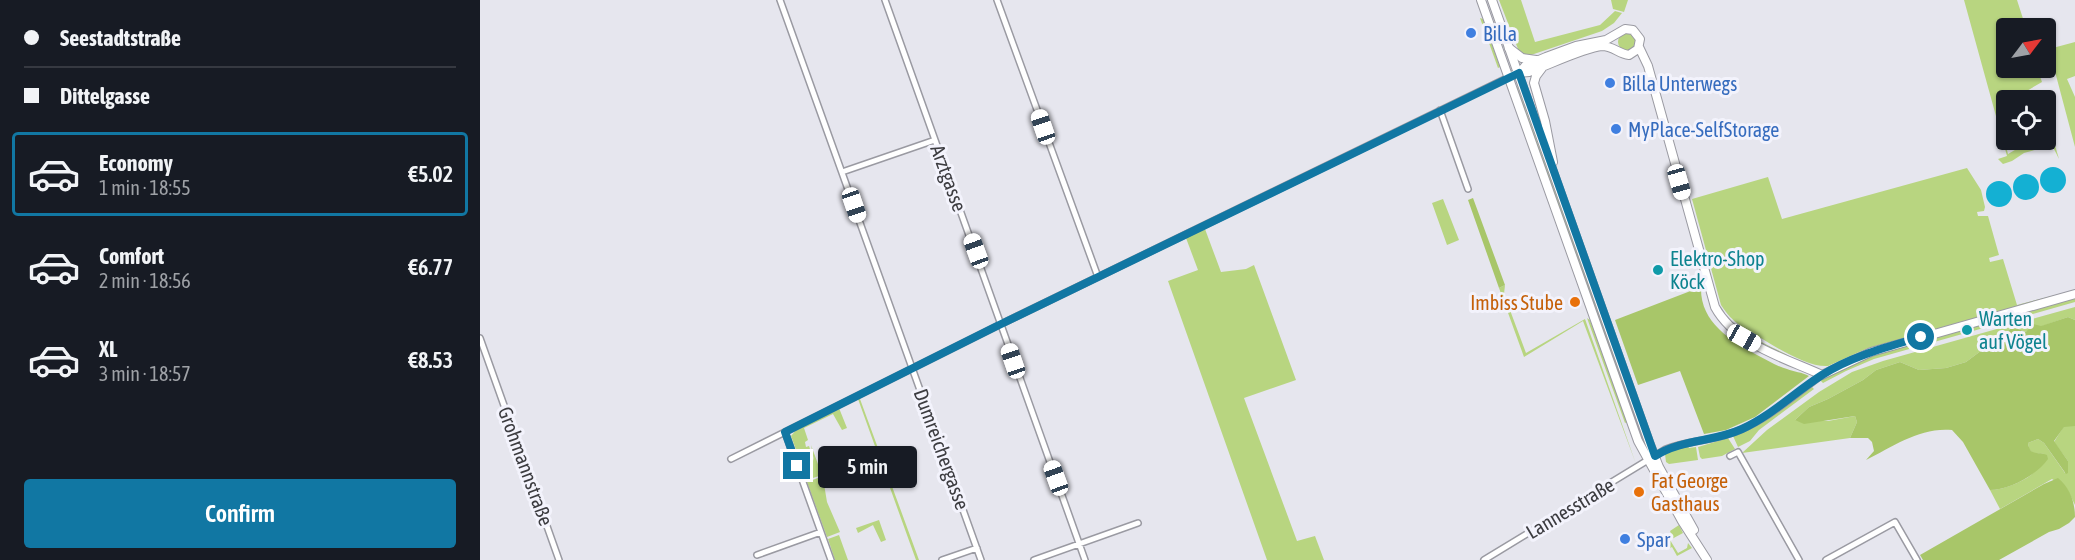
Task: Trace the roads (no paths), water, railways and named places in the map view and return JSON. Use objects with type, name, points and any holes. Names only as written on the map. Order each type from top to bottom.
[{"type":"main road","points":[[1481,0],[1636,437],[1651,458]]},
{"type":"main road","points":[[1492,0],[1651,458],[1682,521],[1708,560]]},
{"type":"street","name":"Dumreichergasse","points":[[780,0],[981,560]]},
{"type":"street","name":"Arztgasse","points":[[885,0],[1085,560]]},
{"type":"street","points":[[997,0],[1098,278]]},
{"type":"street","points":[[1519,73],[1525,66],[1576,45],[1606,40],[1625,29],[1633,30],[1640,39],[1639,47],[1648,66],[1715,307],[1721,319],[1744,338],[1787,361],[1822,375],[1847,362],[1881,349],[2075,294]]},
{"type":"street","points":[[1617,34],[1614,41],[1619,51]]},
{"type":"street","points":[[731,459],[1509,77],[1603,46],[1613,47],[1636,57],[1649,74]]},
{"type":"street","points":[[1631,54],[1639,47]]},
{"type":"street","points":[[1509,48],[1526,60],[1546,57]]},
{"type":"street","points":[[1543,67],[1536,75],[1534,83],[1545,121],[1557,185]]},
{"type":"street","points":[[1440,110],[1468,189]]},
{"type":"street","points":[[842,172],[935,140]]},
{"type":"street","name":"Grohmannstraße","points":[[480,338],[559,560]]},
{"type":"street","name":"Lannesstraße","points":[[1484,560],[1651,458],[1681,443],[1712,439],[1762,419],[1822,375]]},
{"type":"street","points":[[785,432],[831,560]]},
{"type":"street","points":[[1730,456],[1738,452],[1799,560]]},
{"type":"street","points":[[1826,560],[1895,522],[1917,560]]},
{"type":"street","points":[[1034,560],[1138,523]]},
{"type":"street","points":[[757,555],[821,532]]},
{"type":"street","points":[[942,560],[977,548]]},
{"type":"water","points":[[2053,167],[2062,171],[2066,180],[2062,189],[2053,193],[2044,189],[2040,180],[2044,171]]},
{"type":"water","points":[[2026,174],[2035,178],[2039,187],[2035,196],[2026,200],[2017,196],[2013,187],[2017,178]]},
{"type":"water","points":[[1999,181],[2008,185],[2012,194],[2008,203],[1999,207],[1990,203],[1986,194],[1990,185]]},
{"type":"place","name":"Billa","points":[[1471,33]]},
{"type":"place","name":"Billa Unterwegs","points":[[1610,83]]},
{"type":"place","name":"MyPlace-SelfStorage","points":[[1616,129]]},
{"type":"place","name":"Elektro-Shop Köck","points":[[1658,270]]},
{"type":"place","name":"Imbiss Stube","points":[[1575,302]]},
{"type":"place","name":"Warten auf Vögel","points":[[1967,330]]},
{"type":"place","name":"Fat George Gasthaus","points":[[1639,492]]},
{"type":"place","name":"Spar","points":[[1625,539]]}]
